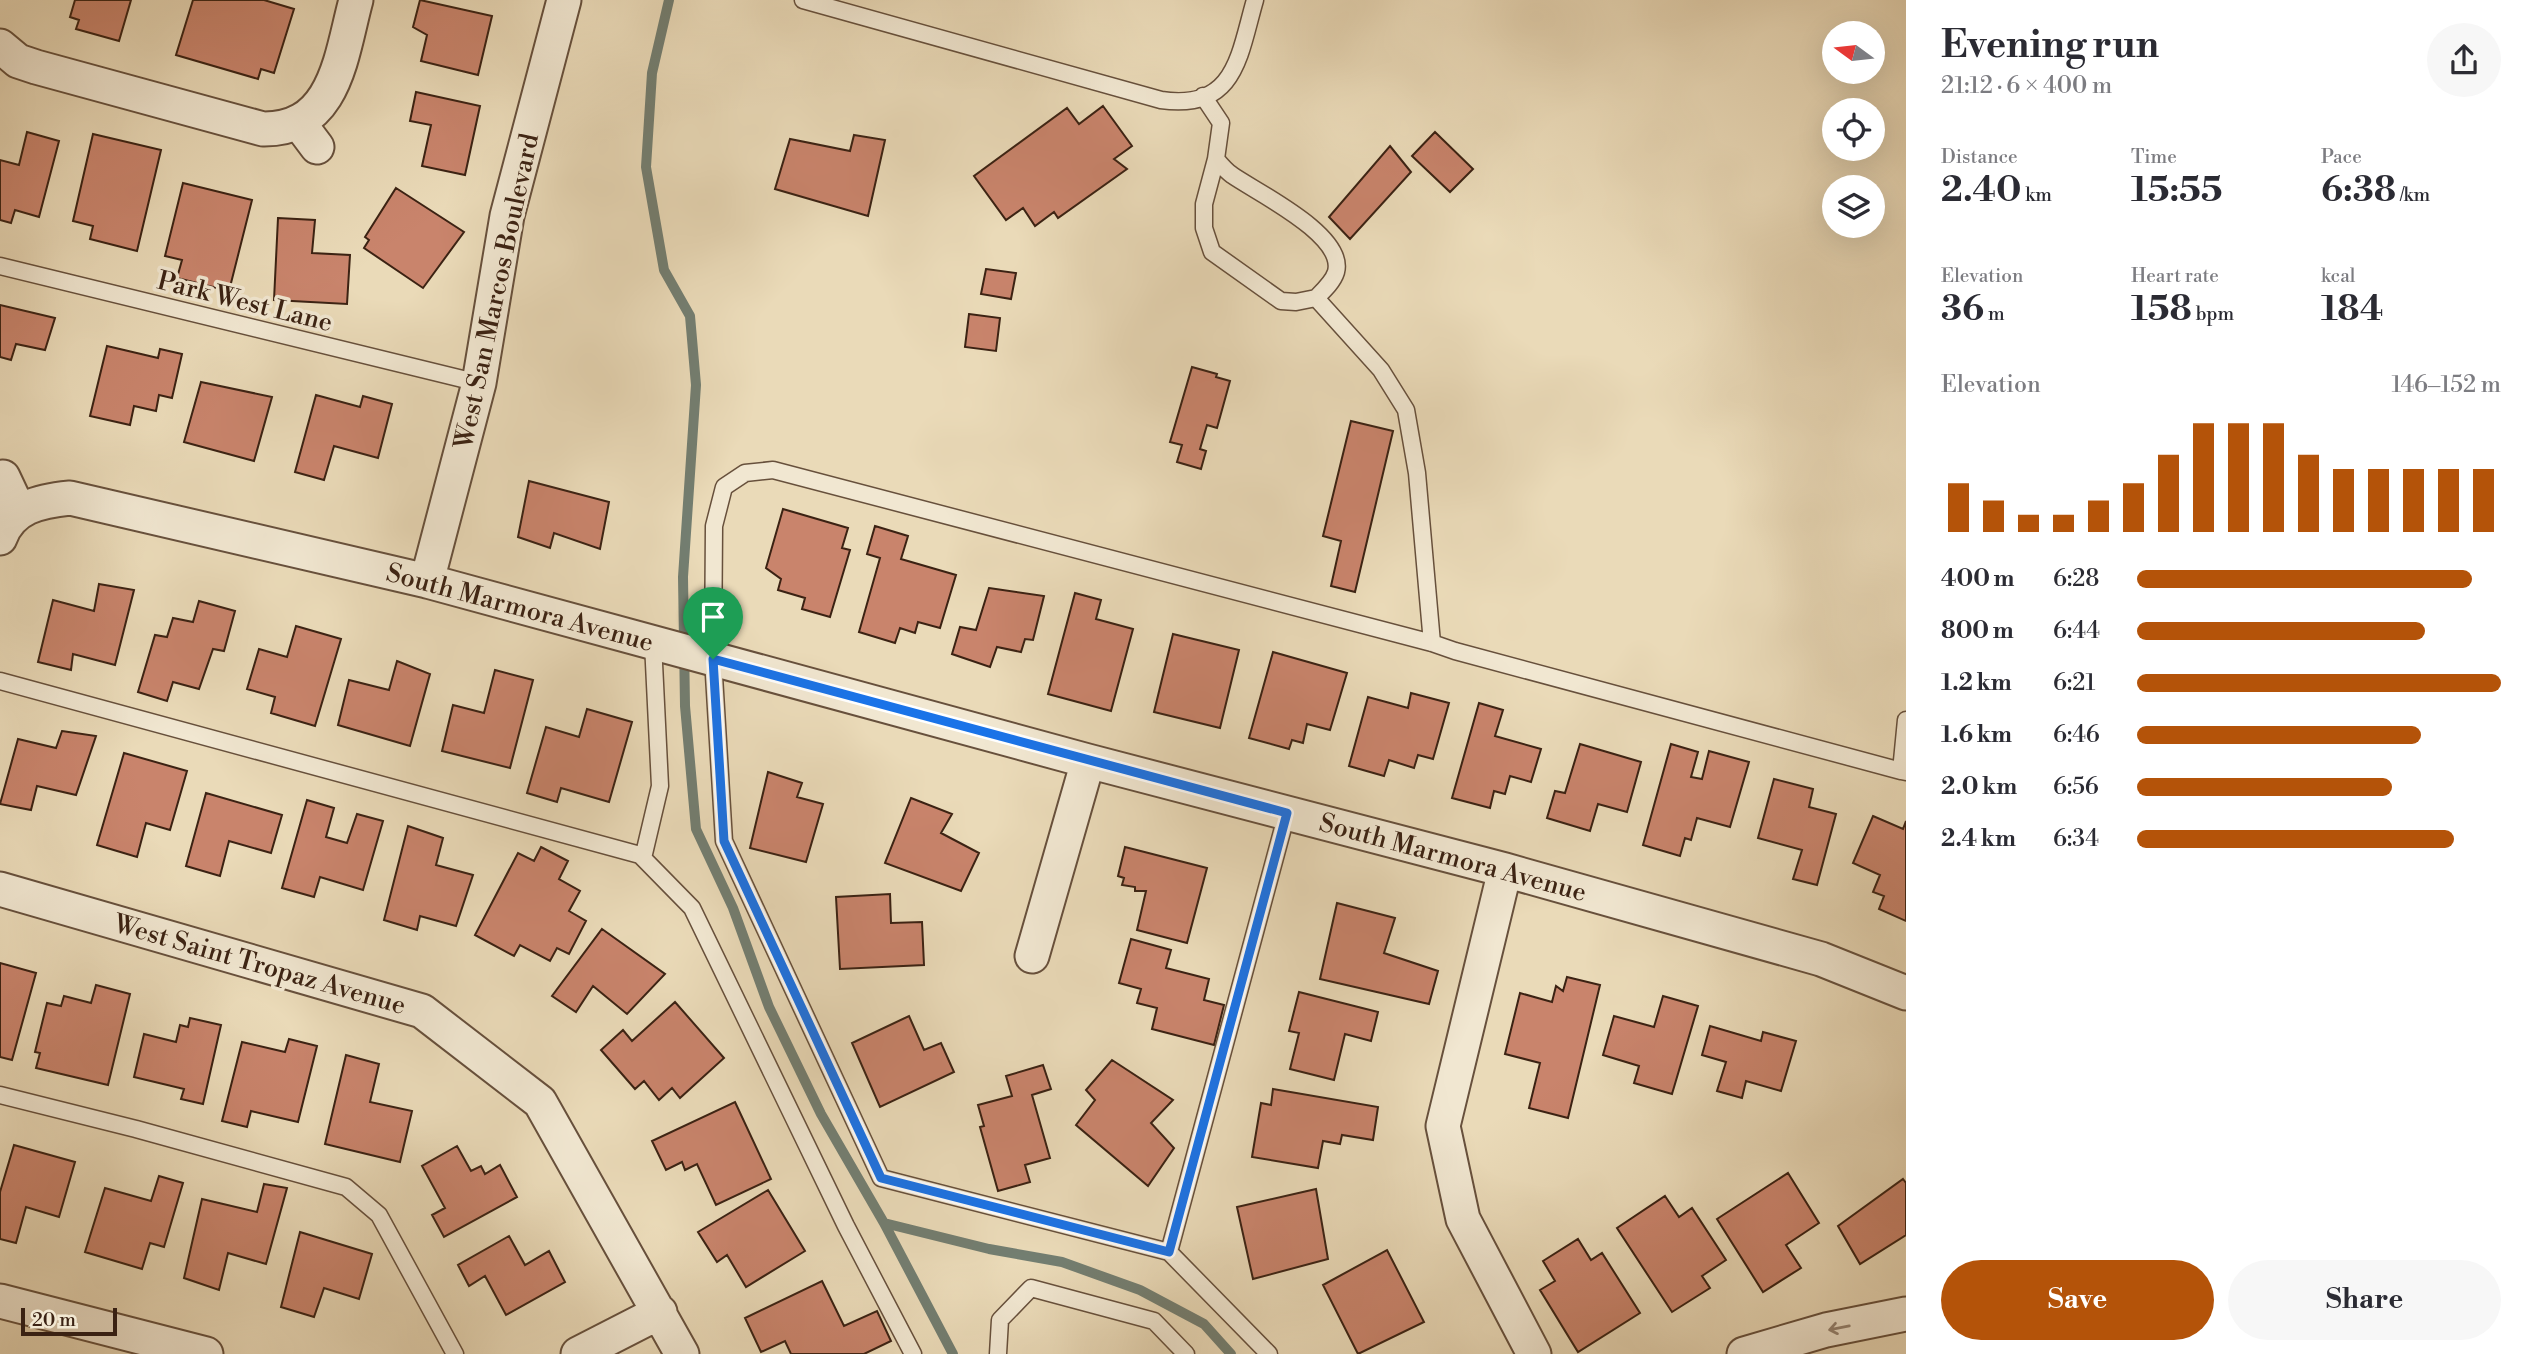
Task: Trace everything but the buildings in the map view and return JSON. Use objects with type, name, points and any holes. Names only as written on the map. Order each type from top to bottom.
[{"type":"street","points":[[0,46],[18,61],[36,67],[263,129],[280,129],[308,135],[312,113],[332,85],[356,0]]},
{"type":"street","name":"West San Marcos Boulevard","points":[[427,581],[479,383],[507,216],[564,0]]},
{"type":"street","points":[[0,538],[4,525],[19,511],[4,477]]},
{"type":"street","name":"South Marmora Avenue","points":[[19,511],[45,500],[70,498],[427,581],[1088,761],[1505,870],[1821,959],[1906,993]]},
{"type":"street","points":[[1032,956],[1088,761]]},
{"type":"street","points":[[1505,870],[1443,1126],[1463,1219],[1534,1354]]},
{"type":"street","name":"West Saint Tropaz Avenue","points":[[0,888],[422,1011],[540,1102],[682,1354]]},
{"type":"street","points":[[0,1301],[206,1354]]},
{"type":"street","points":[[579,1354],[660,1312]]},
{"type":"street","points":[[1744,1354],[1826,1330],[1906,1314]]},
{"type":"lane","points":[[803,0],[1161,100],[1183,102],[1215,91],[1228,80],[1236,67],[1255,0]]},
{"type":"lane","points":[[1203,96],[1221,123],[1205,204],[1204,228],[1212,252],[1280,300],[1296,303],[1316,298],[1336,272],[1337,259],[1319,234],[1300,218],[1230,174],[1216,159]]},
{"type":"lane","name":"Park West Lane","points":[[0,266],[479,383]]},
{"type":"lane","points":[[1316,298],[1381,370],[1406,410],[1417,474],[1432,643]]},
{"type":"lane","points":[[1269,1354],[1169,1252],[881,1178],[724,841],[713,659],[713,526],[724,487],[745,473],[773,470],[1432,643],[1468,655],[1904,771],[1906,720]]},
{"type":"lane","points":[[643,858],[660,786],[653,643]]},
{"type":"lane","points":[[0,681],[643,858],[692,908],[846,1226],[913,1354]]},
{"type":"lane","points":[[1169,1252],[1287,813]]},
{"type":"lane","points":[[0,1094],[346,1187],[379,1215],[455,1354]]},
{"type":"lane","points":[[998,1354],[1000,1320],[1031,1288],[1154,1321],[1186,1354]]},
{"type":"waterway","points":[[669,0],[652,73],[646,167],[664,270],[690,316],[696,385],[683,577],[685,706],[696,829],[733,908],[769,1007],[821,1114],[884,1223],[989,1249],[1062,1262],[1140,1290],[1204,1324],[1231,1354]]},
{"type":"waterway","points":[[884,1223],[953,1354]]},
{"type":"route","points":[[713,659],[1287,813],[1169,1252],[881,1178],[724,841],[713,659]]}]
